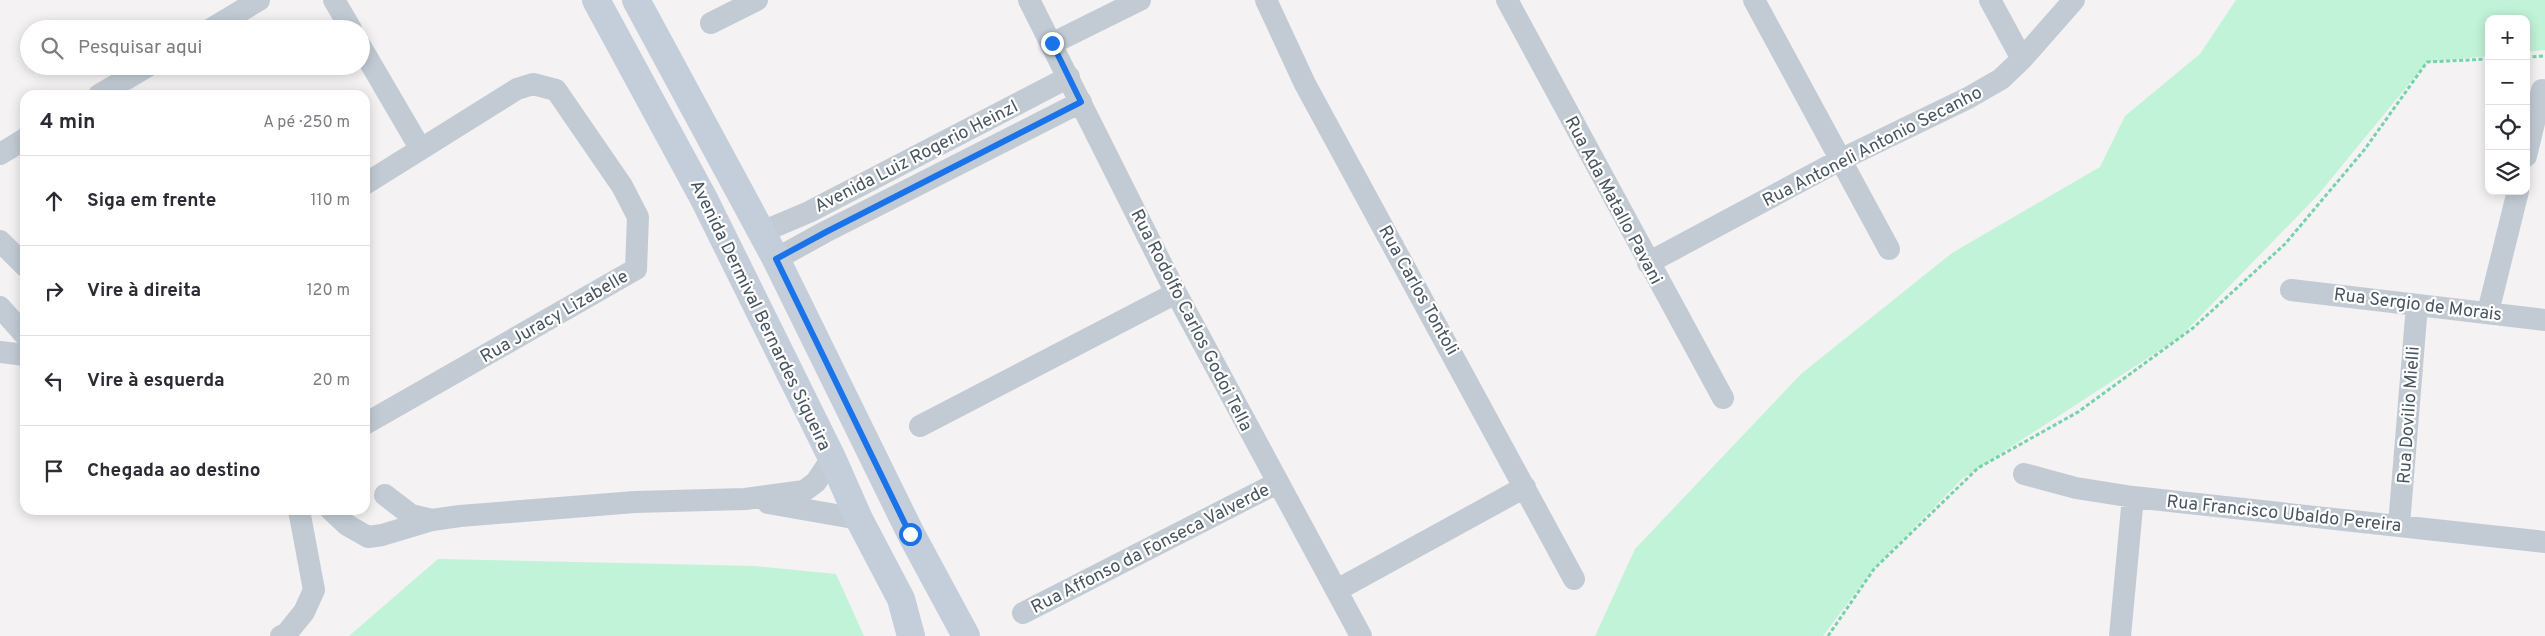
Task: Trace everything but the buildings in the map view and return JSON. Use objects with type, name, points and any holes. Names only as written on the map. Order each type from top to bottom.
[{"type":"main road","name":"Avenida Dermival Bernardes Siqueira","points":[[596,0],[704,199],[832,458],[859,519],[901,599],[911,636]]},
{"type":"main road","name":"Avenida Dermival Bernardes Siqueira","points":[[636,0],[762,232],[910,534],[966,636]]},
{"type":"street","points":[[226,20],[260,0]]},
{"type":"street","points":[[334,0],[346,20]]},
{"type":"street","points":[[711,23],[757,0]]},
{"type":"street","name":"Rua Rodolfo Carlos Godoi Tella","points":[[1029,0],[1176,293],[1361,636]]},
{"type":"street","points":[[1052,43],[1140,0]]},
{"type":"street","name":"Rua Carlos Tontoli","points":[[1266,0],[1305,84],[1574,579]]},
{"type":"street","name":"Rua Ada Matallo Pavani","points":[[1507,0],[1648,263],[1723,398]]},
{"type":"street","points":[[1754,0],[1889,249]]},
{"type":"street","points":[[1990,0],[2022,59]]},
{"type":"street","name":"Rua Antoneli Antonio Secanho","points":[[1648,263],[1840,160],[1968,98],[2000,79],[2022,59],[2074,0]]},
{"type":"street","points":[[370,62],[420,148]]},
{"type":"street","points":[[107,90],[133,75]]},
{"type":"street","name":"Avenida Luiz Rogerio Heinzl","points":[[762,232],[809,212],[1069,77]]},
{"type":"street","name":"Rua Juracy Lizabelle","points":[[370,181],[517,89],[533,84],[556,90],[622,186],[638,217],[636,269],[370,421]]},
{"type":"street","points":[[2527,150],[2542,90]]},
{"type":"street","name":"Avenida Luiz Rogerio Heinzl","points":[[776,259],[1081,102]]},
{"type":"street","points":[[0,154],[20,142]]},
{"type":"street","points":[[2488,312],[2517,195]]},
{"type":"street","points":[[0,241],[20,261]]},
{"type":"street","name":"Rua Sergio de Morais","points":[[2291,290],[2545,320]]},
{"type":"street","points":[[920,426],[1176,293]]},
{"type":"street","name":"Rua Dovilio Mielli","points":[[2400,525],[2417,305]]},
{"type":"street","points":[[0,307],[20,329]]},
{"type":"street","points":[[0,352],[20,354]]},
{"type":"street","points":[[337,515],[368,537],[382,535],[432,520],[635,502],[745,499],[804,492],[816,482],[832,458]]},
{"type":"street","name":"Rua Francisco Ubaldo Pereira","points":[[2024,474],[2076,488],[2133,497],[2545,542]]},
{"type":"street","name":"Rua Affonso da Fonseca Valverde","points":[[1023,613],[1277,483]]},
{"type":"street","points":[[1337,590],[1525,487]]},
{"type":"street","points":[[385,495],[412,515],[432,520]]},
{"type":"street","points":[[2120,636],[2133,497]]},
{"type":"street","points":[[745,499],[859,519]]},
{"type":"street","points":[[281,636],[287,632],[304,612],[314,590],[300,515]]},
{"type":"path","points":[[2530,57],[2545,56]]},
{"type":"path","points":[[1828,636],[1874,568],[1978,468],[2078,412],[2193,328],[2284,244],[2365,149],[2427,62],[2485,59]]},
{"type":"green space","points":[[2236,0],[2545,0],[2545,50],[2530,52],[2530,15],[2485,15],[2485,56],[2427,62],[2317,196],[2180,337],[1963,478],[1874,568],[1823,636],[1595,636],[1635,549],[1801,374],[1952,253],[2100,167],[2125,116],[2200,54]]},
{"type":"green space","points":[[438,559],[754,566],[836,574],[864,636],[349,636]]},
{"type":"route","points":[[910,534],[776,259],[1081,102],[1052,43]]}]
